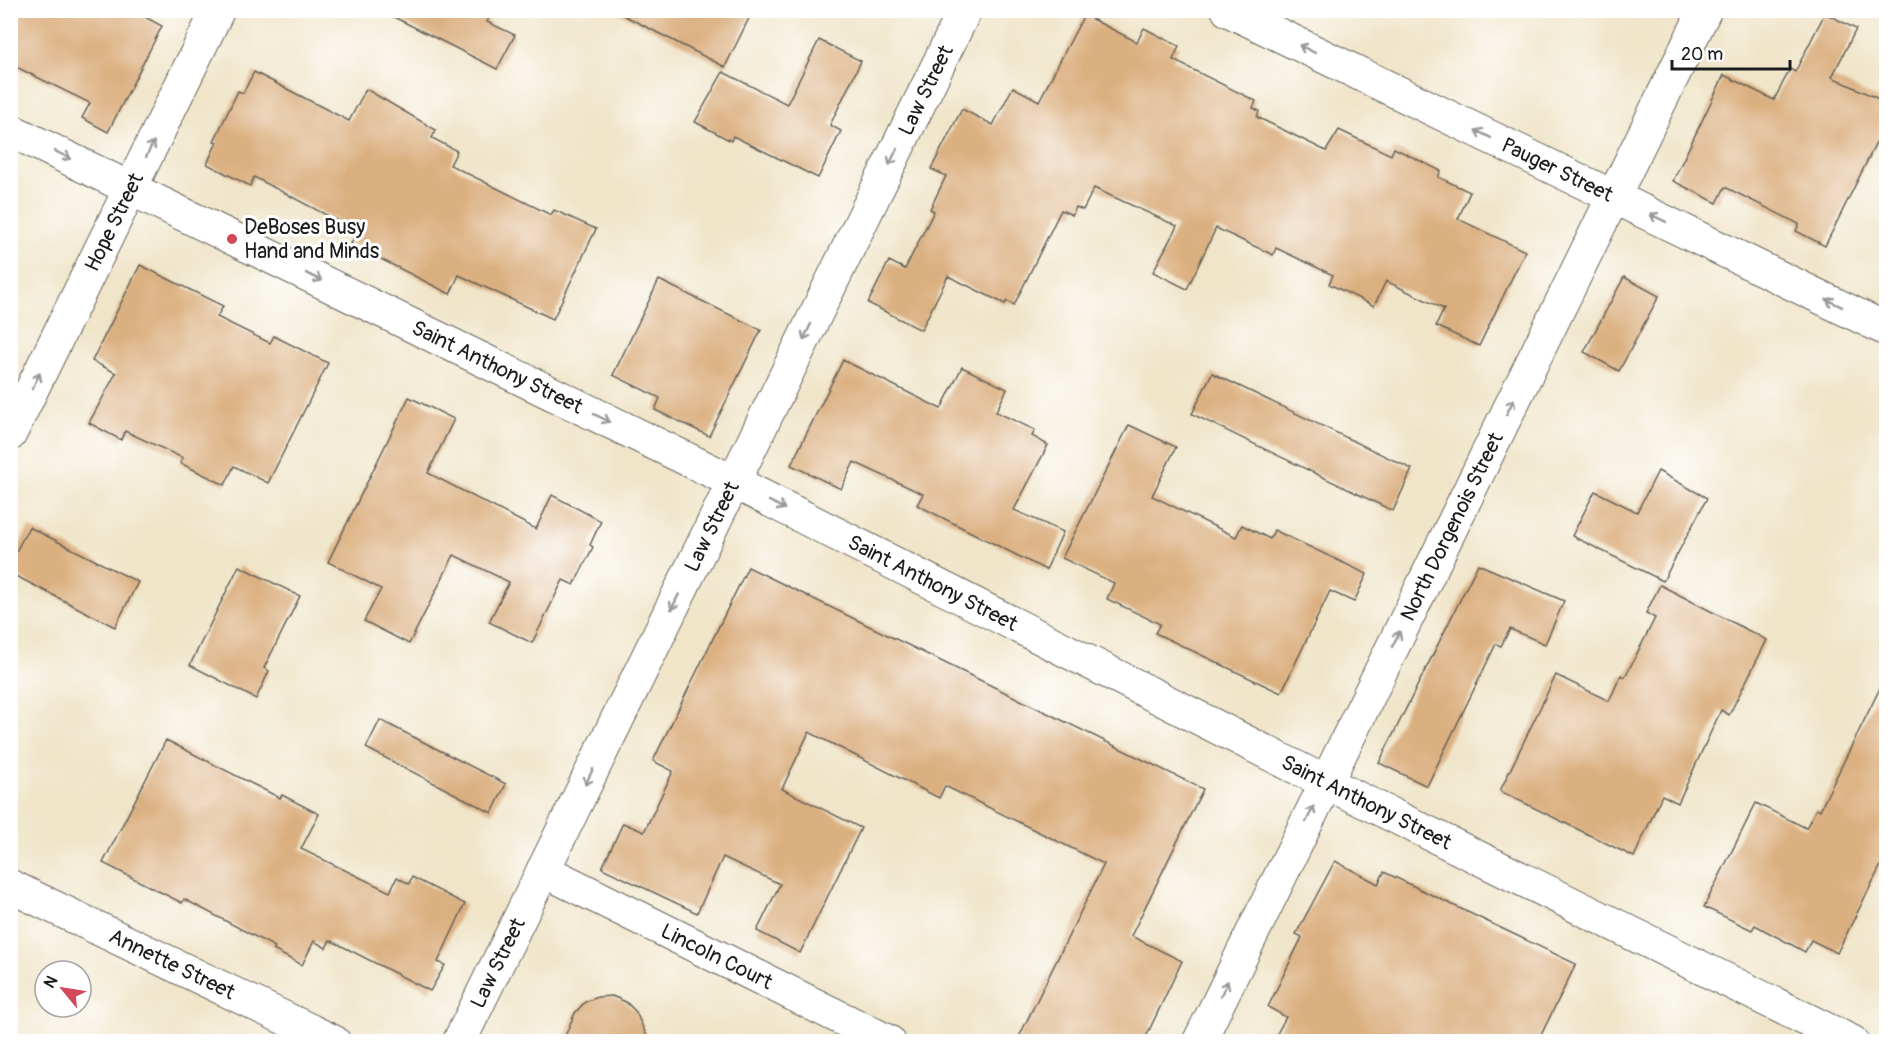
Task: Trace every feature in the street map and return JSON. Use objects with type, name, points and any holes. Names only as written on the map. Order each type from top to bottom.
[{"type":"street","name":"Hope Street","points":[[10,434],[218,10]]},
{"type":"street","name":"Law Street","points":[[459,1041],[965,10]]},
{"type":"street","name":"Pauger Street","points":[[1228,10],[1887,329]]},
{"type":"street","name":"North Dorgenois Street","points":[[1199,1041],[1705,10]]},
{"type":"street","name":"Saint Anthony Street","points":[[10,130],[734,482],[1326,783],[1852,1041]]},
{"type":"street","name":"Lincoln Court","points":[[543,870],[889,1041]]},
{"type":"street","name":"Annette Street","points":[[10,886],[334,1041]]},
{"type":"building","points":[[10,10],[132,10],[162,26],[108,132],[82,118],[90,103],[10,64]]},
{"type":"building","points":[[380,10],[493,10],[487,22],[515,35],[497,69]]},
{"type":"building","points":[[613,10],[753,10],[725,67]]},
{"type":"building","points":[[1825,13],[1856,29],[1832,77],[1887,103],[1887,121],[1825,246],[1796,231],[1799,224],[1725,187],[1717,203],[1673,181],[1724,75],[1774,100],[1790,69],[1795,72]]},
{"type":"building","points":[[1084,15],[1137,42],[1144,28],[1179,46],[1173,60],[1256,101],[1253,108],[1259,111],[1257,117],[1326,151],[1339,130],[1391,155],[1394,148],[1441,171],[1438,177],[1470,192],[1458,219],[1525,251],[1479,346],[1436,326],[1444,309],[1386,281],[1374,306],[1329,284],[1333,275],[1276,248],[1273,255],[1216,228],[1187,289],[1153,272],[1177,226],[1094,188],[1083,210],[1076,207],[1072,215],[1061,210],[1014,305],[1007,301],[1005,304],[948,276],[921,330],[868,303],[889,261],[905,269],[934,211],[930,209],[946,176],[931,169],[962,109],[993,125],[1013,87],[1039,101]]},
{"type":"building","points":[[819,40],[861,61],[830,125],[841,131],[818,178],[733,136],[731,141],[695,122],[723,72],[787,104]]},
{"type":"building","points":[[254,72],[349,121],[366,89],[436,130],[432,138],[457,151],[450,165],[551,215],[554,210],[596,229],[553,319],[459,275],[450,294],[351,244],[357,231],[254,177],[250,186],[207,164],[217,142],[214,141],[238,91],[243,93]]},
{"type":"building","points":[[140,265],[223,306],[217,317],[270,343],[274,336],[328,363],[268,483],[234,466],[225,485],[180,463],[183,458],[125,431],[121,440],[89,423],[116,373],[92,361]]},
{"type":"building","points":[[1624,277],[1659,296],[1619,371],[1584,352]]},
{"type":"building","points":[[659,280],[761,330],[709,436],[655,410],[660,398],[613,375]]},
{"type":"building","points":[[843,360],[941,409],[962,367],[1007,389],[996,412],[1035,430],[1032,436],[1048,445],[1014,510],[1063,532],[1046,570],[917,505],[923,494],[854,462],[841,489],[791,465]]},
{"type":"building","points":[[1212,373],[1412,469],[1393,511],[1192,414]]},
{"type":"building","points":[[409,397],[454,419],[428,473],[536,529],[552,495],[601,521],[590,545],[593,547],[574,585],[563,580],[532,643],[489,622],[509,582],[454,555],[409,644],[364,621],[381,589],[328,562]]},
{"type":"building","points":[[1129,425],[1176,447],[1152,496],[1236,537],[1242,525],[1270,539],[1274,530],[1367,574],[1354,602],[1330,591],[1281,693],[1155,633],[1160,624],[1107,599],[1114,583],[1062,558]]},
{"type":"building","points":[[1658,471],[1707,498],[1663,581],[1572,536],[1595,491],[1637,512]]},
{"type":"building","points":[[29,527],[138,582],[115,627],[10,573],[10,563]]},
{"type":"building","points":[[1478,564],[1564,601],[1545,644],[1510,629],[1501,646],[1496,644],[1427,786],[1379,763]]},
{"type":"building","points":[[239,566],[300,596],[264,668],[269,671],[256,699],[190,665]]},
{"type":"building","points":[[748,567],[1203,789],[1131,936],[1182,961],[1144,1041],[1017,1041],[1104,864],[945,786],[939,798],[809,732],[782,789],[861,828],[800,953],[757,931],[780,884],[723,857],[697,913],[602,868],[623,823],[644,832],[673,771],[653,761]]},
{"type":"building","points":[[1660,585],[1767,640],[1729,715],[1721,710],[1678,803],[1662,795],[1634,857],[1500,791],[1556,675],[1609,701],[1621,675],[1625,677],[1655,618],[1646,613]]},
{"type":"building","points":[[1887,674],[1887,853],[1837,953],[1811,940],[1805,952],[1755,925],[1752,930],[1704,907],[1756,803],[1806,828],[1816,809],[1820,810]]},
{"type":"building","points":[[380,720],[506,784],[492,813],[366,748]]},
{"type":"building","points":[[166,740],[280,798],[282,795],[319,814],[301,849],[390,892],[397,877],[409,884],[412,877],[465,904],[438,962],[445,965],[430,991],[330,940],[326,948],[314,941],[302,965],[273,950],[275,947],[184,899],[182,903],[103,863]]},
{"type":"building","points":[[1335,861],[1378,884],[1384,872],[1576,964],[1538,1041],[1273,1041],[1286,1017],[1268,1007],[1302,937],[1296,934]]},
{"type":"building","points":[[612,996],[626,1002],[636,1012],[649,1041],[563,1041],[575,1013],[585,1002],[598,997]]},
{"type":"place","name":"DeBoses Busy Hand and Minds","points":[[232,239]]}]
